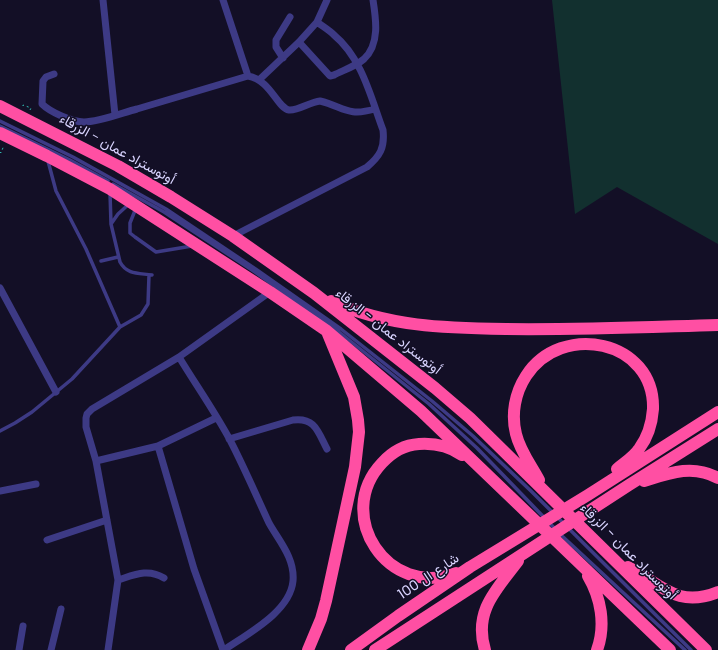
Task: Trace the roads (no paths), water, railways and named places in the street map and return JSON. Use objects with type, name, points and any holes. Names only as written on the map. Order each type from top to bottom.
[{"type":"highway","name":"أوتوستراد عمان - الزرقاء","points":[[0,106],[118,166],[171,197],[233,236],[314,293],[453,403],[544,490],[706,650]]},
{"type":"highway","points":[[0,133],[110,189],[196,246],[270,292],[327,331],[421,411],[670,650]]},
{"type":"highway","points":[[314,293],[332,302],[370,316],[409,324],[429,326],[534,329],[718,325]]},
{"type":"highway","points":[[308,650],[321,619],[326,601],[355,467],[358,444],[358,420],[354,397],[327,331]]},
{"type":"highway","points":[[544,490],[519,445],[516,434],[514,413],[518,392],[527,374],[542,359],[561,348],[586,343],[599,344],[612,348],[624,354],[634,362],[649,383],[653,400],[653,418],[648,434],[639,449],[617,469],[605,484]]},
{"type":"highway","name":"شارع ال 100","points":[[351,650],[470,567],[588,495],[718,412]]},
{"type":"highway","points":[[375,650],[718,428]]},
{"type":"highway","points":[[470,567],[446,576],[430,578],[414,575],[391,565],[379,553],[369,536],[364,517],[364,500],[366,488],[370,478],[380,464],[393,452],[408,446],[425,444],[451,448],[484,470]]},
{"type":"highway","points":[[629,485],[676,471],[701,471],[718,478]]},
{"type":"highway","points":[[485,650],[482,641],[482,630],[485,608],[496,589],[524,554]]},
{"type":"highway","points":[[617,563],[635,571],[667,592],[675,595],[692,598],[718,592]]},
{"type":"highway","points":[[582,564],[598,595],[602,615],[599,647]]},
{"type":"street","points":[[103,0],[115,115]]},
{"type":"street","points":[[223,0],[248,76]]},
{"type":"street","points":[[259,80],[283,58],[317,22],[327,0]]},
{"type":"street","points":[[299,42],[330,76],[357,63],[368,54],[375,35],[376,16],[373,0]]},
{"type":"street","points":[[283,58],[276,47],[276,40],[290,17]]},
{"type":"street","points":[[233,236],[367,167],[375,160],[384,142],[383,130],[357,63],[339,40],[317,22]]},
{"type":"street","points":[[54,74],[46,77],[43,81],[42,104],[67,118],[79,121],[90,121],[115,115],[248,76],[259,80],[267,86],[284,107],[290,110],[297,109],[315,101],[320,101],[350,112],[364,112],[375,109]]},
{"type":"street","points":[[0,288],[56,392]]},
{"type":"street","points":[[108,650],[118,580],[96,461],[86,426],[87,414],[99,404],[179,357],[270,292]]},
{"type":"street","points":[[158,446],[194,569],[223,650],[274,615],[290,592],[293,581],[291,563],[229,439],[179,357]]},
{"type":"street","points":[[96,461],[158,446],[216,418]]},
{"type":"street","points":[[229,439],[302,418],[309,420],[313,424],[327,449]]},
{"type":"street","points":[[0,491],[36,484]]},
{"type":"street","points":[[47,540],[107,520]]},
{"type":"street","points":[[118,580],[144,572],[158,574],[164,578]]},
{"type":"street","points":[[51,650],[62,609]]},
{"type":"street","points":[[19,650],[23,626]]},
{"type":"lane","points":[[0,121],[73,157],[166,209],[341,329],[426,396],[473,436],[531,491],[691,650]]},
{"type":"lane","points":[[0,126],[70,160],[164,212],[255,272],[339,332],[429,404],[477,448],[561,535],[685,650]]},
{"type":"lane","points":[[47,156],[56,191],[86,250],[120,328]]},
{"type":"lane","points":[[0,431],[24,418],[72,379],[120,328],[142,315],[146,310],[149,298],[150,275],[130,272],[122,266],[118,256],[111,224],[110,189]]},
{"type":"lane","points":[[111,224],[122,210],[133,204]]},
{"type":"lane","points":[[133,204],[129,226],[130,232],[151,250],[158,252],[196,246]]},
{"type":"lane","points":[[101,261],[118,256]]}]
